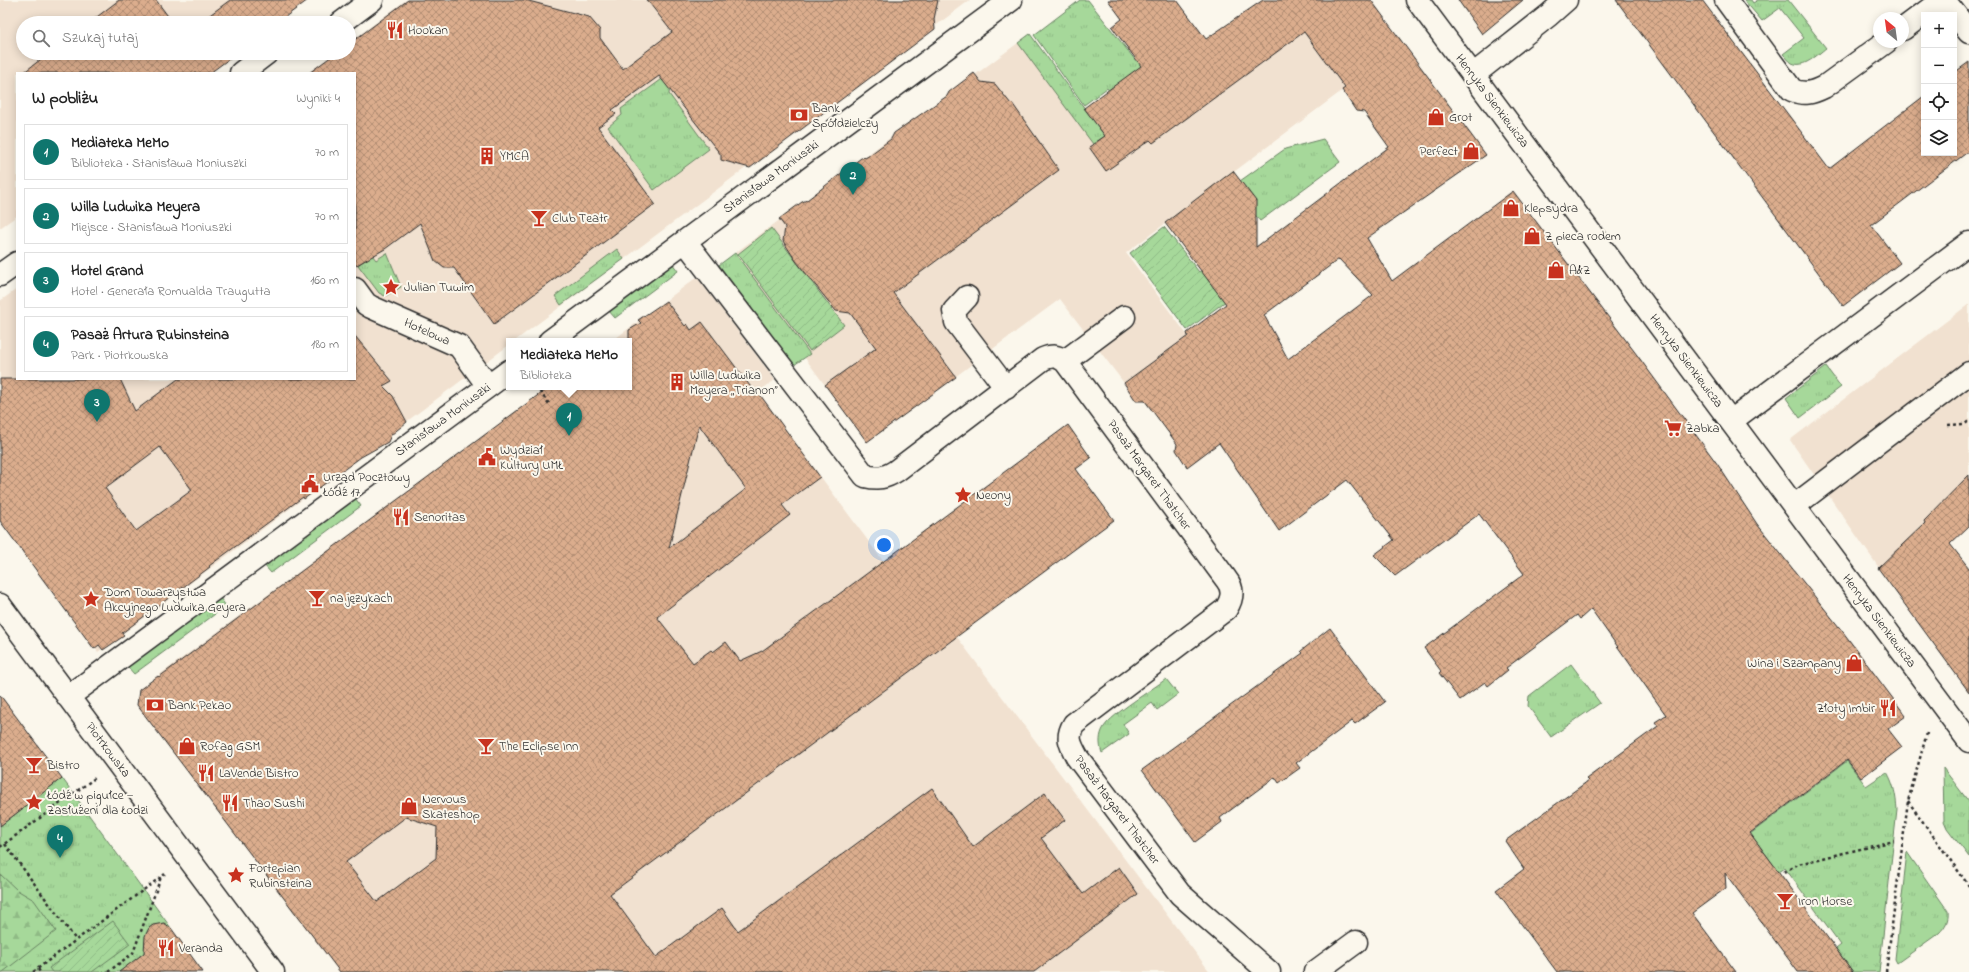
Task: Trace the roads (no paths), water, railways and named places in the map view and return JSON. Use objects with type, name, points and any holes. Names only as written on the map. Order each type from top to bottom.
[{"type":"street","points":[[350,16],[372,0]]},
{"type":"street","name":"Stanisława Moniuszki","points":[[554,338],[1011,0]]},
{"type":"street","name":"Henryka Sienkiewicza","points":[[1417,0],[1969,741]]},
{"type":"street","points":[[1472,75],[1566,0]]},
{"type":"street","points":[[1726,0],[1792,90],[1801,93],[1812,93],[1824,88],[1878,48]]},
{"type":"street","points":[[1909,25],[1943,0],[1969,32]]},
{"type":"street","points":[[242,72],[258,60]]},
{"type":"street","points":[[685,241],[858,468],[865,476],[877,479],[887,477],[1043,359],[1051,356],[1057,356],[1065,361],[1124,317]]},
{"type":"street","points":[[1731,421],[1969,244]]},
{"type":"street","points":[[0,275],[16,264]]},
{"type":"street","name":"Hotelowa","points":[[356,290],[370,307],[459,346],[488,386]]},
{"type":"street","points":[[967,297],[954,311],[956,322],[1006,388]]},
{"type":"street","name":"Pasaż Margaret Thatcher","points":[[1065,361],[1226,578],[1231,585],[1232,593],[1231,601],[1226,609],[1074,724],[1069,732],[1071,746],[1077,757],[1180,894],[1269,972]]},
{"type":"street","name":"Stanisława Moniuszki","points":[[68,697],[506,373]]},
{"type":"street","points":[[1794,506],[1969,373]]},
{"type":"street","name":"Piotrkowska","points":[[0,606],[273,972]]},
{"type":"street","points":[[1315,972],[1356,942]]},
{"type":"place","name":"Hookan","points":[[395,30]]},
{"type":"place","name":"Bank Spółdzielczy","points":[[799,115]]},
{"type":"place","name":"Grot","points":[[1436,117]]},
{"type":"place","name":"Perfect","points":[[1471,151]]},
{"type":"place","name":"YMCA","points":[[487,156]]},
{"type":"place","name":"Willa Ludwika Meyera","points":[[853,195]]},
{"type":"place","name":"Klepsydra","points":[[1511,208]]},
{"type":"place","name":"Club Teatr","points":[[539,218]]},
{"type":"place","name":"Z pieca rodem","points":[[1532,236]]},
{"type":"place","name":"A&Z","points":[[1556,270]]},
{"type":"place","name":"Julian Tuwim","points":[[391,287]]},
{"type":"place","name":"Willa Ludwika Meyera „Trianon”","points":[[677,382]]},
{"type":"place","name":"Hotel Grand","points":[[97,422]]},
{"type":"place","name":"Żabka","points":[[1673,428]]},
{"type":"place","name":"Mediateka MeMo","points":[[569,436]]},
{"type":"place","name":"Wydział Kultury UMŁ","points":[[487,457]]},
{"type":"place","name":"Urząd Pocztowy Łódź 17","points":[[310,484]]},
{"type":"place","name":"Neony","points":[[963,495]]},
{"type":"place","name":"Senoritas","points":[[401,517]]},
{"type":"place","name":"na językach","points":[[317,598]]},
{"type":"place","name":"Dom Towarzystwa Akcyjnego Ludwika Geyera","points":[[91,599]]},
{"type":"place","name":"Wina i Szampany","points":[[1854,663]]},
{"type":"place","name":"Bank Pekao","points":[[155,705]]},
{"type":"place","name":"Złoty Imbir","points":[[1888,708]]},
{"type":"place","name":"Rofag GSM","points":[[187,746]]},
{"type":"place","name":"The Eclipse Inn","points":[[486,746]]},
{"type":"place","name":"Bistro","points":[[34,765]]},
{"type":"place","name":"LaVende Bistro","points":[[206,773]]},
{"type":"place","name":"Łódź w pigułce — Zasłużeni dla Łodzi","points":[[34,802]]},
{"type":"place","name":"Thao Sushi","points":[[230,803]]},
{"type":"place","name":"Nervous Skateshop","points":[[409,806]]},
{"type":"place","name":"Pasaż Artura Rubinsteina","points":[[60,858]]},
{"type":"place","name":"Fortepian Rubinsteina","points":[[236,875]]},
{"type":"place","name":"Iron Horse","points":[[1785,901]]},
{"type":"place","name":"Veranda","points":[[166,948]]}]
